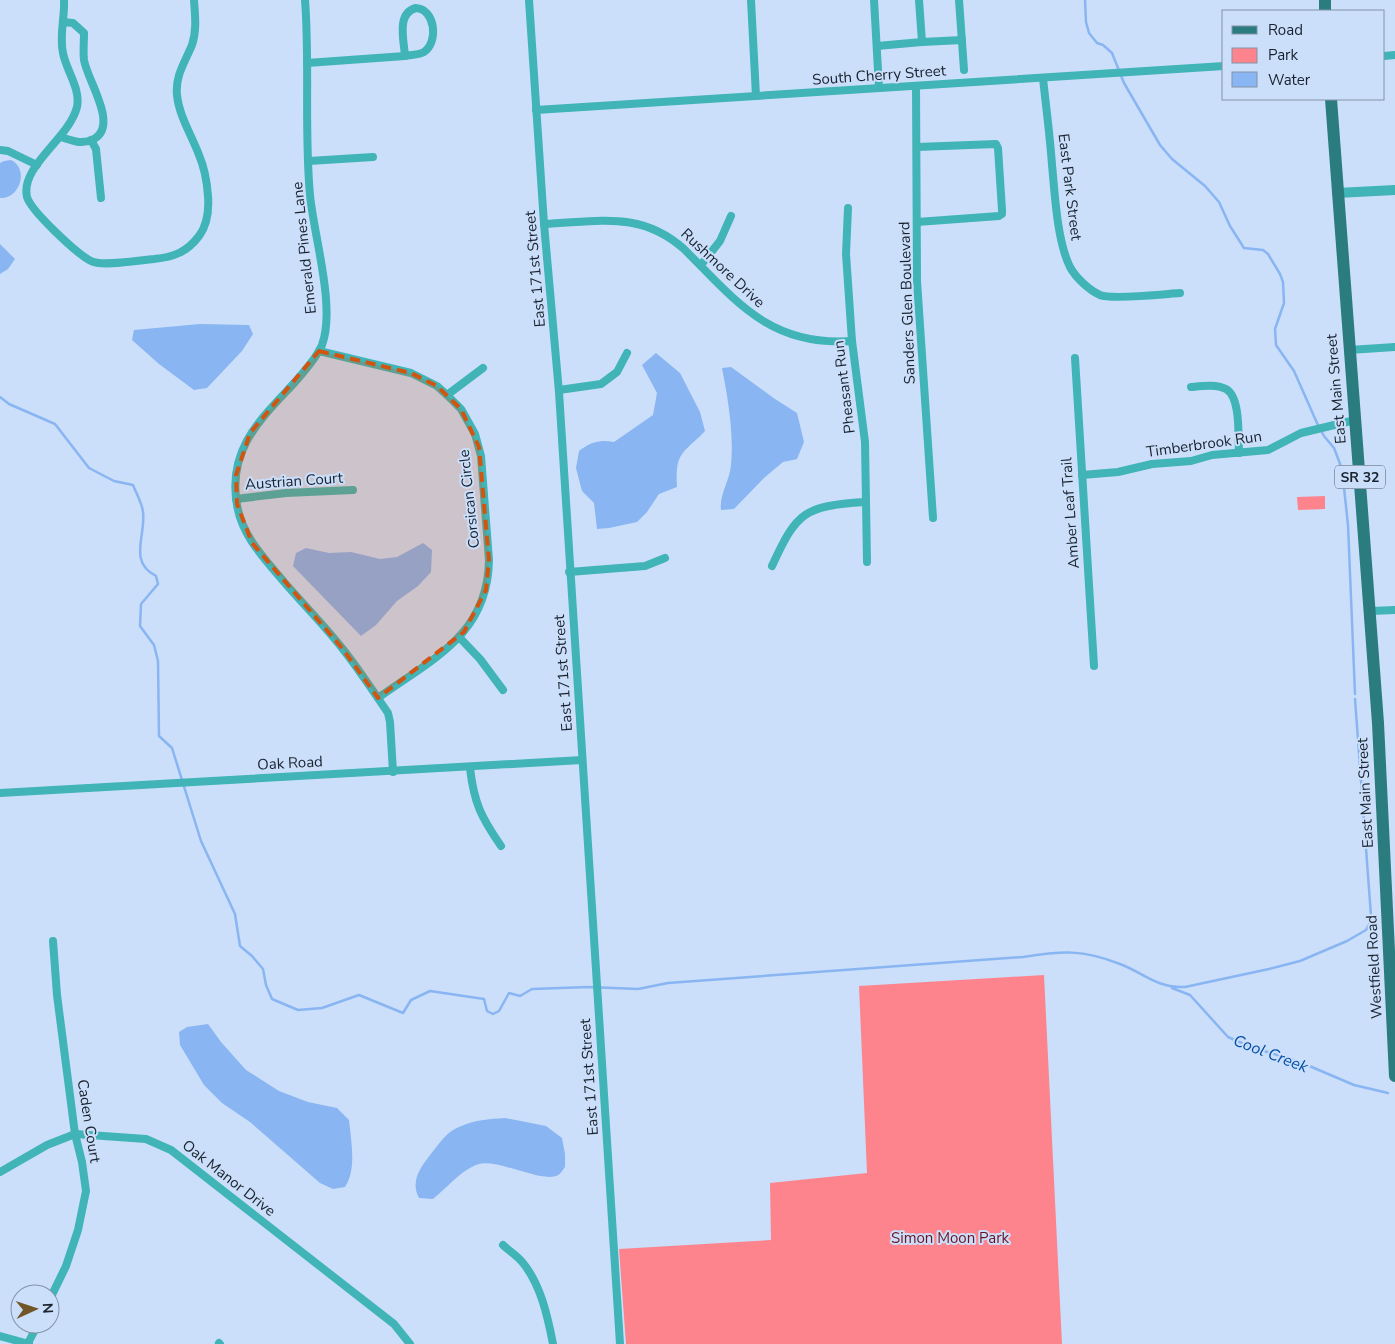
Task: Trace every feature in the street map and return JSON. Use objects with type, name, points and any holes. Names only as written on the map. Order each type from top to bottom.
[{"type":"main road","name":"East Main Street","points":[[1331,100],[1349,350],[1371,611],[1385,856]]},
{"type":"main road","name":"Westfield Road","points":[[1385,856],[1393,977],[1395,1076]]},
{"type":"street","points":[[64,0],[62,52],[74,85],[77,107],[67,130],[30,175],[26,187],[28,199],[35,212],[80,254],[92,262],[110,264],[165,258],[180,254],[195,241],[203,231],[206,223],[208,205],[204,168],[177,95],[179,71],[194,35],[196,23],[194,0]]},
{"type":"street","name":"Emerald Pines Lane","points":[[304,0],[308,62],[310,195],[321,260],[325,334],[319,350],[310,365],[250,433],[239,458],[236,475],[236,499],[240,519],[252,544],[342,648],[388,713],[393,772]]},
{"type":"street","name":"East 171st Street","points":[[530,0],[544,224],[559,390],[569,572],[620,1344]]},
{"type":"street","points":[[751,0],[756,96]]},
{"type":"street","points":[[874,0],[879,88]]},
{"type":"street","points":[[919,0],[922,42]]},
{"type":"street","points":[[959,0],[964,70]]},
{"type":"street","points":[[308,62],[405,56],[423,52],[431,43],[431,20],[423,9],[412,9],[405,16],[403,28],[405,56]]},
{"type":"street","points":[[61,137],[78,143],[85,143],[101,133],[105,125],[103,111],[84,61],[84,33],[73,23],[63,22]]},
{"type":"street","points":[[877,46],[962,40]]},
{"type":"street","name":"South Cherry Street","points":[[536,110],[1222,66]]},
{"type":"street","name":"East Park Street","points":[[1042,78],[1056,205],[1063,248],[1070,267],[1080,280],[1102,296],[1180,293]]},
{"type":"street","name":"Sanders Glen Boulevard","points":[[916,86],[917,281],[933,518]]},
{"type":"street","points":[[92,140],[96,149],[101,198]]},
{"type":"street","points":[[917,147],[996,144],[998,148],[1002,210],[1001,215],[998,216],[917,222]]},
{"type":"street","points":[[0,156],[4,150],[37,165]]},
{"type":"street","points":[[308,161],[373,157]]},
{"type":"street","points":[[1337,193],[1395,190]]},
{"type":"street","name":"Pheasant Run","points":[[848,208],[846,254],[852,341],[865,442],[867,562]]},
{"type":"street","points":[[701,265],[720,241],[731,216]]},
{"type":"street","name":"Rushmore Drive","points":[[544,224],[614,221],[643,224],[654,228],[675,240],[743,308],[759,320],[774,328],[810,340],[852,341]]},
{"type":"street","points":[[1349,350],[1395,347]]},
{"type":"street","name":"Corsican Circle","points":[[319,350],[410,373],[424,379],[447,395],[460,409],[469,421],[479,447],[489,560],[486,590],[481,605],[474,618],[459,637],[378,698]]},
{"type":"street","points":[[559,390],[601,384],[617,372],[627,353]]},
{"type":"street","name":"Amber Leaf Trail","points":[[1075,358],[1094,666]]},
{"type":"street","points":[[447,395],[483,368]]},
{"type":"street","points":[[1191,387],[1220,387],[1228,390],[1231,394],[1236,408],[1239,453]]},
{"type":"street","name":"Timberbrook Run","points":[[1082,475],[1118,472],[1152,464],[1191,461],[1212,455],[1268,450],[1301,432],[1355,420]]},
{"type":"street","name":"Austrian Court","points":[[236,499],[353,490]]},
{"type":"street","points":[[772,566],[788,533],[803,516],[823,506],[865,502]]},
{"type":"street","points":[[569,572],[645,566],[665,558]]},
{"type":"street","points":[[1371,611],[1395,610]]},
{"type":"street","points":[[459,637],[480,659],[503,690]]},
{"type":"street","name":"Oak Road","points":[[0,793],[470,768],[582,760]]},
{"type":"street","points":[[470,768],[472,788],[478,808],[500,846]]},
{"type":"street","name":"Caden Court","points":[[53,941],[57,995],[75,1134],[82,1162],[86,1191],[78,1230],[66,1266],[57,1284]]},
{"type":"street","name":"Oak Manor Drive","points":[[0,1172],[47,1145],[75,1134],[146,1139],[171,1150],[388,1319],[410,1344]]},
{"type":"street","points":[[503,1245],[523,1263],[534,1281],[550,1328],[553,1344]]},
{"type":"street","points":[[0,1336],[29,1344]]},
{"type":"highlighted area","points":[[319,351],[411,373],[437,386],[461,409],[479,447],[489,560],[486,590],[464,632],[378,698],[342,648],[252,543],[237,504],[236,475],[250,433]]},
{"type":"green space","points":[[1325,496],[1325,509],[1298,510],[1297,497]]},
{"type":"green space","name":"Simon Moon Park","points":[[1044,975],[1062,1344],[626,1344],[619,1249],[771,1240],[770,1183],[867,1173],[859,986]]},
{"type":"water","points":[[11,160],[17,164],[20,170],[20,183],[12,194],[0,198],[0,163]]},
{"type":"water","points":[[0,244],[15,259],[8,269],[0,274]]},
{"type":"water","points":[[200,324],[249,325],[253,334],[242,351],[207,388],[194,390],[159,364],[132,340],[134,330]]},
{"type":"water","points":[[656,353],[680,373],[700,412],[705,431],[686,449],[679,460],[677,466],[677,487],[659,494],[647,512],[637,522],[597,529],[594,503],[582,491],[576,468],[579,451],[595,442],[614,442],[653,415],[657,393],[642,365]]},
{"type":"water","points":[[731,367],[797,413],[804,442],[797,459],[783,462],[764,478],[734,509],[721,510],[732,453],[730,416],[722,368]]},
{"type":"water","points":[[423,543],[432,550],[431,572],[418,586],[397,601],[376,625],[361,636],[293,566],[296,553],[306,548],[329,553],[351,552],[380,559],[397,557]]},
{"type":"water","points":[[208,1024],[246,1070],[279,1091],[308,1102],[337,1108],[349,1120],[352,1163],[349,1180],[345,1187],[333,1189],[320,1183],[250,1122],[222,1103],[204,1085],[180,1045],[179,1032],[187,1027]]},
{"type":"water","points":[[505,1118],[546,1126],[562,1138],[565,1167],[560,1174],[551,1177],[488,1163],[479,1164],[461,1174],[433,1199],[419,1198],[416,1191],[416,1179],[419,1172],[430,1155],[448,1134],[470,1123],[487,1119]]},
{"type":"waterway","points":[[1085,0],[1086,22],[1089,33],[1097,43],[1103,45],[1112,53],[1124,83],[1160,145],[1172,159],[1205,186],[1219,202],[1230,226],[1244,248],[1263,250],[1268,254],[1280,274],[1283,282],[1284,303],[1275,329],[1276,345],[1294,371],[1317,423],[1324,436],[1334,448],[1342,469],[1348,525],[1355,694]]},
{"type":"waterway","points":[[0,397],[9,404],[55,424],[89,468],[114,481],[133,485],[143,512],[140,556],[148,570],[156,576],[158,584],[141,604],[140,626],[154,645],[158,661],[159,736],[172,748],[201,841],[235,914],[240,946],[263,969],[266,985],[272,999],[298,1010],[322,1008],[359,995],[403,1013],[411,1000],[430,991],[484,999],[487,1011],[493,1014],[499,1011],[509,993],[520,996],[532,989],[589,987],[638,989],[668,983],[1023,957],[1049,953],[1083,954],[1107,959],[1158,983],[1185,987],[1300,961],[1347,941],[1366,930],[1371,916],[1355,699]]},
{"type":"waterway","name":"Cool Creek","points":[[1172,988],[1190,995],[1228,1037],[1251,1047],[1300,1062],[1354,1085],[1388,1093]]}]
